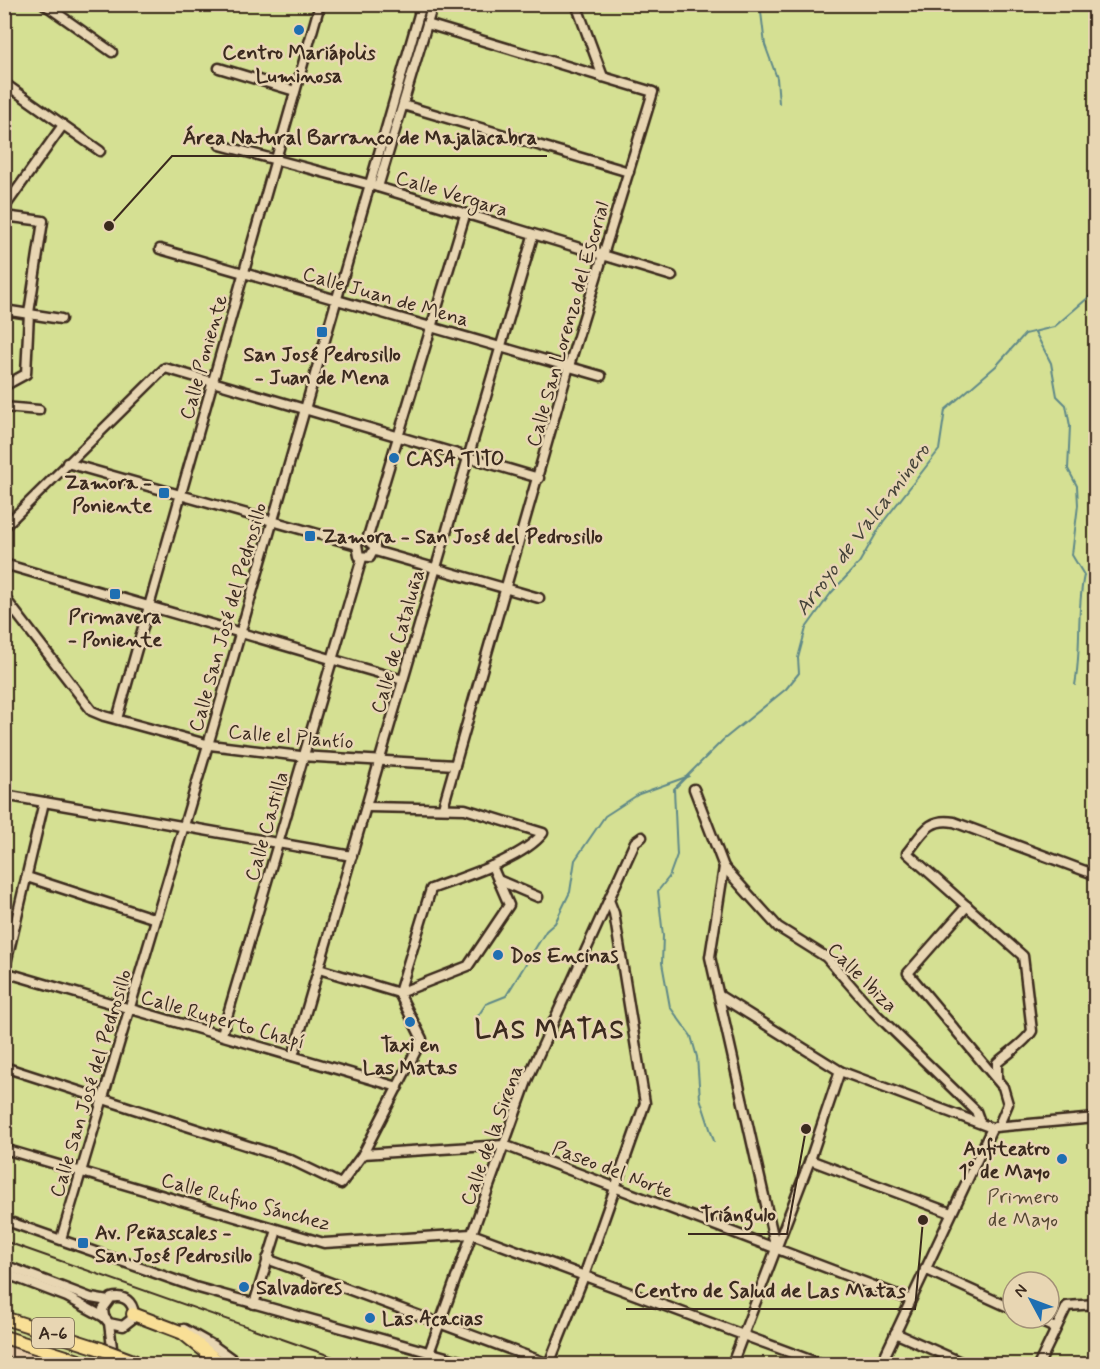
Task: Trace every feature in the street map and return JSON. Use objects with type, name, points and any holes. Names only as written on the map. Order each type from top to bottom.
[{"type":"highway","points":[[133,1311],[183,1333],[221,1365]]},
{"type":"highway","name":"A-6","points":[[4,1318],[107,1346],[139,1363]]},
{"type":"highway","name":"A-6","points":[[4,1337],[88,1365]]},
{"type":"street","points":[[44,4],[112,52]]},
{"type":"street","name":"Calle Poniente","points":[[117,719],[320,4]]},
{"type":"street","name":"Calle San José del Pedrosillo","points":[[374,186],[422,4]]},
{"type":"street","name":"Calle San José del Pedrosillo","points":[[61,1239],[208,745],[337,298],[403,105],[433,4]]},
{"type":"street","points":[[576,4],[603,77]]},
{"type":"street","points":[[427,24],[603,77]]},
{"type":"street","points":[[219,68],[295,91]]},
{"type":"street","name":"Calle San Lorenzo del Escorial","points":[[443,807],[539,478],[569,366],[653,92],[603,77]]},
{"type":"street","points":[[4,83],[100,151]]},
{"type":"street","points":[[403,105],[629,172]]},
{"type":"street","points":[[4,208],[63,125]]},
{"type":"street","name":"Calle Vergara","points":[[220,146],[374,186],[533,236],[672,276]]},
{"type":"street","points":[[67,463],[357,545],[367,540],[465,215]]},
{"type":"street","points":[[4,216],[43,221],[29,314],[26,374],[4,386]]},
{"type":"street","name":"Calle de Cataluña","points":[[293,1056],[368,807],[533,236]]},
{"type":"street","name":"Calle Juan de Mena","points":[[160,249],[602,376]]},
{"type":"street","points":[[4,310],[61,319]]},
{"type":"street","points":[[4,527],[165,368],[539,478]]},
{"type":"street","points":[[4,406],[39,410]]},
{"type":"street","points":[[357,545],[357,552],[362,558],[370,557],[375,551],[374,544],[367,540]]},
{"type":"street","points":[[375,551],[539,598]]},
{"type":"street","name":"Calle Castilla","points":[[222,1034],[362,558]]},
{"type":"street","points":[[4,564],[404,680]]},
{"type":"street","name":"Calle el Plantío","points":[[4,597],[93,711],[208,745],[303,756],[455,765]]},
{"type":"street","name":"Calle Ibiza","points":[[694,789],[724,867],[778,927],[826,957],[874,1012],[976,1111],[980,1122]]},
{"type":"street","points":[[4,795],[352,856]]},
{"type":"street","points":[[4,972],[44,801]]},
{"type":"street","points":[[4,1067],[289,1159],[341,1184],[363,1154],[422,1039],[399,993],[431,889],[492,866],[537,840],[543,832],[465,809],[368,807]]},
{"type":"street","points":[[997,1079],[997,1063],[1032,1031],[1023,956],[907,853],[932,823],[941,819],[1095,875]]},
{"type":"street","name":"Calle de la Sirena","points":[[429,1353],[528,1078],[635,842],[642,837]]},
{"type":"street","points":[[319,969],[399,993],[468,966],[509,905],[492,866]]},
{"type":"street","points":[[724,867],[710,957],[776,1249]]},
{"type":"street","points":[[27,877],[156,919]]},
{"type":"street","points":[[498,880],[538,897]]},
{"type":"street","points":[[267,1259],[549,1365],[584,1276],[645,1103],[616,924],[609,900]]},
{"type":"street","points":[[880,1365],[951,1213],[1008,1104],[1003,1087],[997,1079],[908,973],[967,906]]},
{"type":"street","name":"Calle Ruperto Chapí","points":[[4,972],[398,1087]]},
{"type":"street","points":[[720,996],[840,1071],[980,1122],[996,1126],[1095,1118]]},
{"type":"street","points":[[732,1365],[810,1160],[840,1071]]},
{"type":"street","name":"Paseo del Norte","points":[[363,1154],[504,1145],[910,1300]]},
{"type":"street","name":"Calle Rufino Sánchez","points":[[4,1149],[324,1243],[472,1234],[821,1365]]},
{"type":"street","points":[[810,1160],[951,1213]]},
{"type":"street","points":[[4,1220],[195,1287],[471,1365]]},
{"type":"street","points":[[254,1304],[277,1230]]},
{"type":"street","points":[[4,1265],[91,1298],[108,1301],[123,1298],[133,1311],[199,1337],[239,1365]]},
{"type":"street","points":[[925,1269],[1001,1304]]},
{"type":"street","points":[[4,1273],[67,1297],[118,1327]]},
{"type":"street","points":[[108,1301],[103,1309],[107,1320],[107,1346],[114,1365]]},
{"type":"street","points":[[1061,1317],[1067,1306],[1095,1304]]},
{"type":"street","points":[[107,1346],[118,1327],[128,1323],[133,1311]]},
{"type":"street","points":[[1039,1365],[1054,1330]]},
{"type":"street","points":[[895,1333],[965,1365]]},
{"type":"green space","name":"Primero de Mayo","points":[[5,5],[1095,5],[1095,1364],[82,1364],[5,1339]]},
{"type":"waterway","points":[[760,4],[765,45],[777,78],[779,103]]},
{"type":"waterway","name":"Arroyo de Valcaminero","points":[[714,1141],[700,1098],[697,1057],[691,1036],[670,1007],[662,963],[663,936],[658,891],[669,877],[677,855],[674,789],[723,740],[786,689],[799,673],[798,658],[806,628],[831,593],[859,563],[883,522],[939,450],[945,410],[996,366],[1025,334],[1054,327],[1096,291]]},
{"type":"waterway","points":[[1035,332],[1051,363],[1057,396],[1066,405],[1070,426],[1068,469],[1077,486],[1078,505],[1072,555],[1084,575],[1075,685]]},
{"type":"waterway","points":[[478,1016],[486,1004],[506,996],[546,931],[555,923],[570,892],[575,860],[605,816],[639,794],[689,776]]},
{"type":"railway","points":[[4,1241],[353,1364]]},
{"type":"place","name":"Centro Mariápolis Luminosa","points":[[299,30]]},
{"type":"place","name":"Área Natural Barranco de Majalacabra","points":[[109,226]]},
{"type":"place","name":"San José Pedrosillo - Juan de Mena","points":[[322,332]]},
{"type":"place","name":"CASA TITO","points":[[394,458]]},
{"type":"place","name":"Zamora - Poniente","points":[[164,493]]},
{"type":"place","name":"Zamora - San José del Pedrosillo","points":[[310,536]]},
{"type":"place","name":"Primavera - Poniente","points":[[115,594]]},
{"type":"place","name":"Dos Encinas","points":[[498,955]]},
{"type":"place","name":"Taxi en Las Matas","points":[[410,1022]]},
{"type":"place","name":"Triángulo","points":[[806,1129]]},
{"type":"place","name":"Anfiteatro 1° de Mayo","points":[[1062,1159]]},
{"type":"place","name":"Centro de Salud de Las Matas","points":[[923,1220]]},
{"type":"place","name":"Av. Peñascales - San José Pedrosillo","points":[[83,1243]]},
{"type":"place","name":"Salvadores","points":[[244,1287]]},
{"type":"place","name":"Las Acacias","points":[[370,1318]]},
{"type":"district","name":"LAS MATAS","points":[[550,1029]]}]
